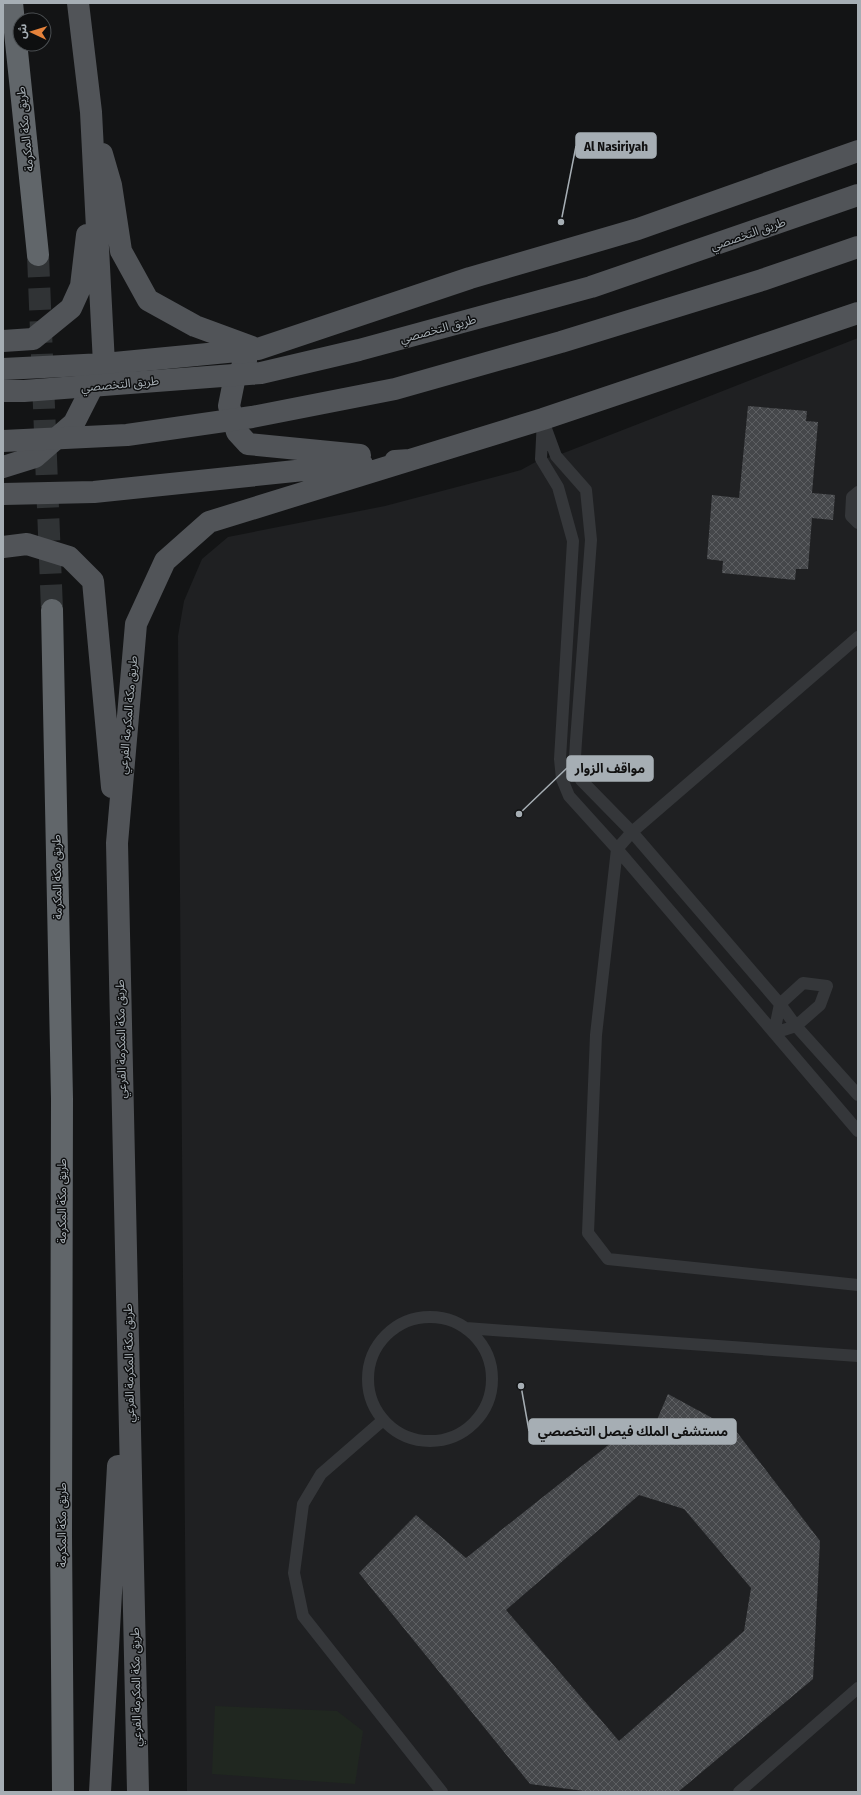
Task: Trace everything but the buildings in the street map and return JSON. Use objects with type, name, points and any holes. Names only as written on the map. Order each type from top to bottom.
[{"type":"highway","name":"طريق مكة المكرمة","points":[[12,3],[38,255]]},
{"type":"highway","name":"طريق مكة المكرمة","points":[[52,610],[62,1099],[61,1535],[64,1792]]},
{"type":"main road","points":[[3,467],[35,457],[74,423],[104,364],[91,112],[78,3]]},
{"type":"main road","points":[[3,341],[33,340],[72,308],[80,286],[86,248],[91,112]]},
{"type":"main road","points":[[91,112],[111,185],[121,251],[148,300],[195,326],[258,349]]},
{"type":"main road","points":[[3,369],[104,364],[258,349],[470,278],[638,229],[858,151]]},
{"type":"main road","name":"طريق التخصصي","points":[[3,391],[24,391],[261,373],[352,352],[591,287],[858,195]]},
{"type":"main road","points":[[3,441],[126,435],[252,417],[395,389],[561,342],[762,280],[858,247]]},
{"type":"main road","points":[[3,494],[94,492],[410,460],[543,418],[858,313]]},
{"type":"main road","points":[[258,349],[249,355],[234,381],[229,406],[237,432],[248,444],[410,460]]},
{"type":"main road","name":"طريق مكة المكرمة الفرعي","points":[[138,1792],[117,844],[136,624],[165,562],[209,522],[410,460]]},
{"type":"main road","points":[[3,547],[27,544],[69,557],[93,581],[117,844]]},
{"type":"main road","points":[[100,1792],[127,1293]]},
{"type":"lane","points":[[543,418],[556,456],[586,490],[591,540],[575,757],[581,780],[632,832],[780,1004],[796,1026],[858,1095]]},
{"type":"lane","points":[[543,418],[541,459],[558,487],[573,541],[560,759],[562,779],[569,796],[617,849],[858,1131]]},
{"type":"lane","points":[[858,492],[852,497],[851,516],[858,523]]},
{"type":"lane","points":[[858,637],[632,832],[617,849],[596,1035],[588,1233],[608,1259],[858,1285]]},
{"type":"lane","points":[[803,983],[826,986],[820,1005],[796,1026],[774,1033],[780,1004],[803,983]]},
{"type":"lane","points":[[428,1316],[448,1319],[466,1328],[480,1341],[489,1359],[492,1378],[489,1400],[478,1419],[462,1434],[441,1441],[420,1442],[399,1434],[382,1421],[371,1402],[367,1380],[369,1361],[378,1343],[392,1329],[409,1320],[428,1316]]},
{"type":"lane","points":[[466,1328],[858,1356]]},
{"type":"lane","points":[[382,1421],[321,1474],[303,1504],[294,1573],[303,1616],[442,1792]]},
{"type":"lane","points":[[739,1792],[858,1688]]},
{"type":"lane","points":[[137,1769],[149,1792]]},
{"type":"shaded area","points":[[858,338],[858,1792],[187,1792],[178,636],[184,601],[202,559],[228,537],[385,506],[521,470],[541,459],[556,456]]},
{"type":"shaded area","points":[[215,1706],[337,1711],[363,1731],[355,1784],[212,1774]]},
{"type":"tunnel","points":[[38,255],[52,610]]},
{"type":"place","name":"Al Nasiriyah","points":[[561,222]]},
{"type":"place","name":"مواقف الزوار","points":[[519,814]]},
{"type":"place","name":"مستشفى الملك فيصل التخصصي","points":[[521,1386]]}]
